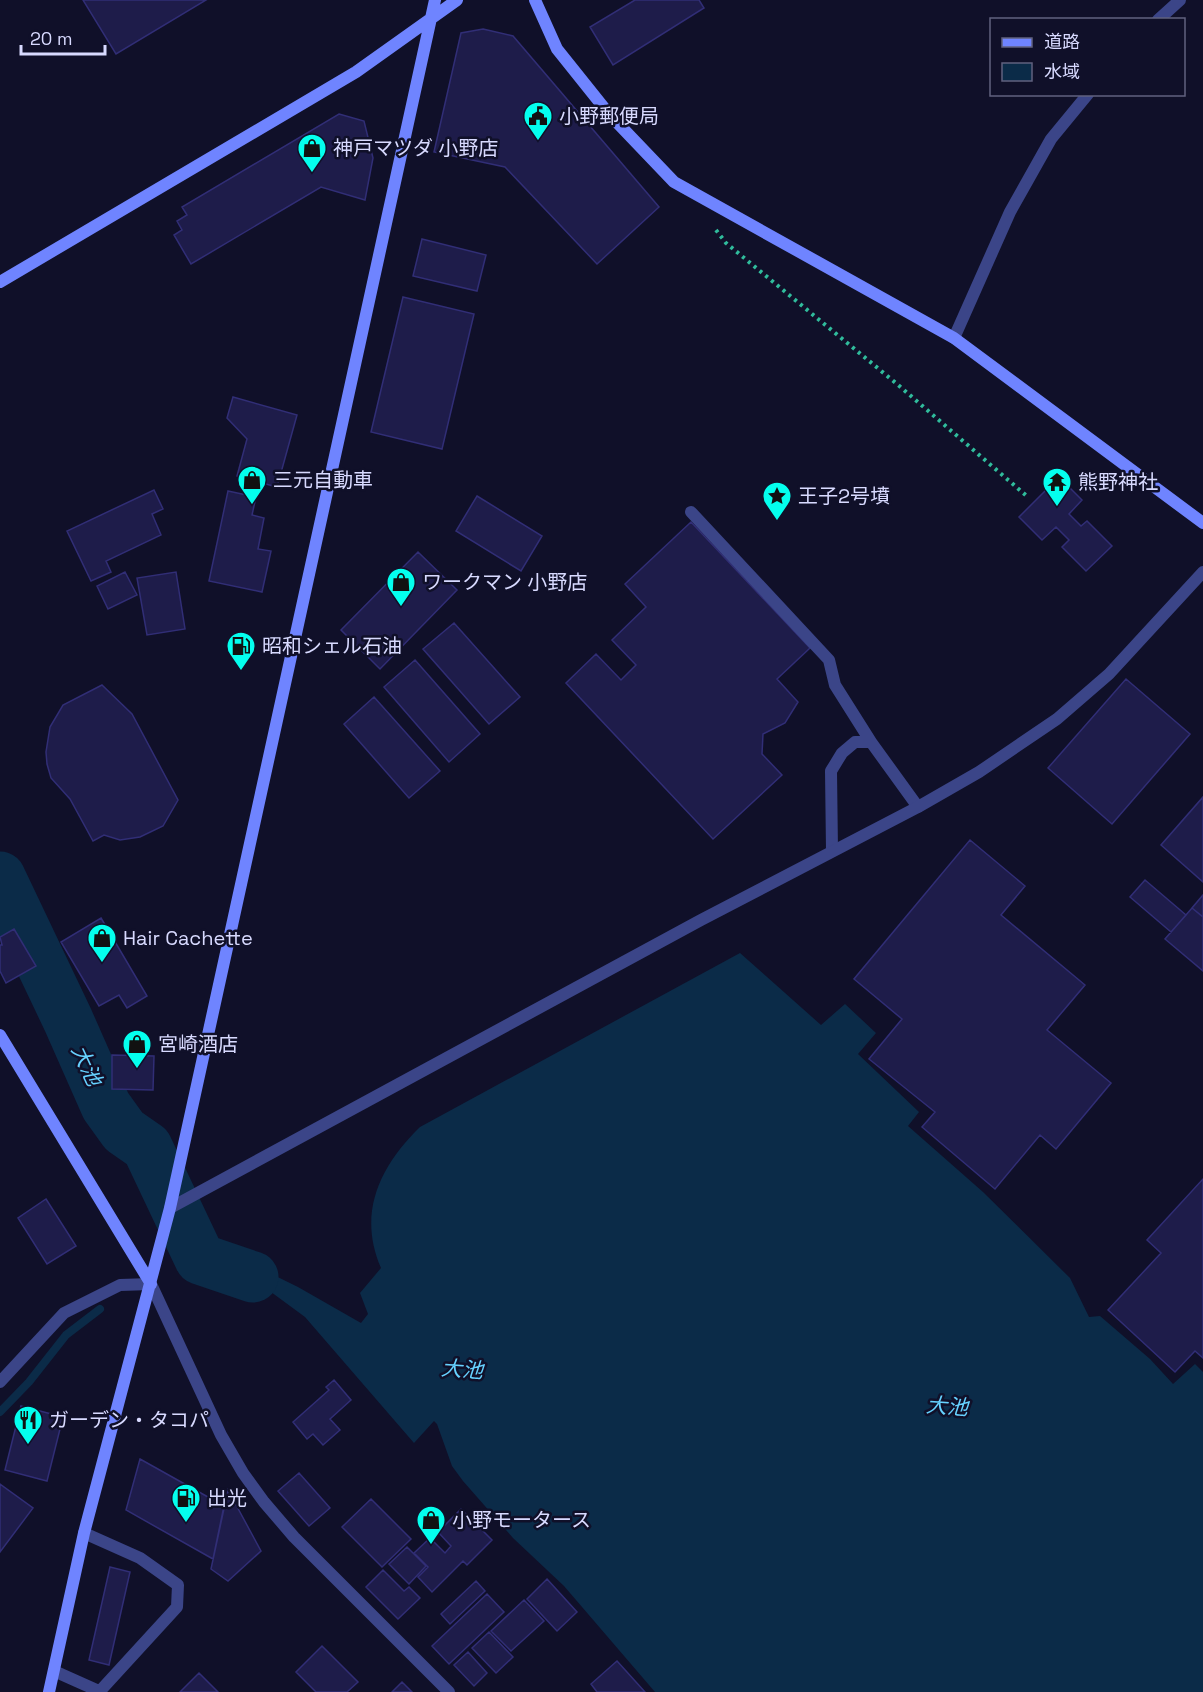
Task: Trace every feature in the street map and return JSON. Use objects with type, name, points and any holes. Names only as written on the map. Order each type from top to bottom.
[{"type":"street","points":[[49,1692],[84,1533],[170,1208],[435,0]]},
{"type":"street","points":[[0,282],[356,72],[457,0]]},
{"type":"street","points":[[535,0],[557,49],[609,114],[674,182],[954,338],[1203,523]]},
{"type":"street","points":[[1160,18],[1180,0]]},
{"type":"street","points":[[954,338],[1010,213],[1051,140],[1086,96]]},
{"type":"street","points":[[691,512],[829,660],[836,685],[871,742],[918,807]]},
{"type":"street","points":[[170,1208],[701,920],[918,807],[979,772],[1058,719],[1109,674],[1203,572]]},
{"type":"street","points":[[832,851],[831,771],[842,753],[855,742],[871,742]]},
{"type":"street","points":[[0,1035],[151,1284],[221,1435],[243,1473],[294,1537],[449,1692]]},
{"type":"street","points":[[0,1382],[64,1313],[120,1285],[151,1284]]},
{"type":"street","points":[[54,1671],[100,1691],[177,1607],[178,1585],[140,1558],[84,1533]]},
{"type":"path","points":[[714,226],[726,243],[888,376],[1029,498]]},
{"type":"water","points":[[740,953],[821,1025],[845,1004],[876,1033],[858,1054],[919,1112],[908,1126],[983,1192],[1070,1278],[1089,1317],[1100,1316],[1150,1359],[1173,1384],[1195,1364],[1203,1372],[1203,1692],[655,1692],[564,1586],[513,1538],[463,1481],[452,1466],[434,1421],[414,1443],[305,1317],[271,1292],[255,1285],[190,1267],[188,1249],[193,1247],[245,1261],[298,1287],[361,1323],[368,1314],[360,1293],[381,1268],[374,1248],[371,1228],[376,1192],[394,1158],[420,1127]]},
{"type":"building","points":[[83,0],[206,0],[116,54]]},
{"type":"building","points":[[635,0],[699,0],[704,8],[613,65],[590,27]]},
{"type":"building","points":[[483,29],[513,36],[659,207],[597,264],[505,167],[434,152],[461,33]]},
{"type":"building","points":[[339,114],[364,121],[373,158],[365,200],[321,187],[191,264],[174,235],[182,230],[177,221],[187,215],[182,207]]},
{"type":"building","points":[[422,239],[486,255],[477,291],[413,276]]},
{"type":"building","points":[[403,297],[474,314],[442,449],[371,432]]},
{"type":"building","points":[[233,397],[297,415],[277,487],[237,476],[247,439],[227,418]]},
{"type":"building","points":[[1059,477],[1082,500],[1069,514],[1081,526],[1087,521],[1112,546],[1086,571],[1062,547],[1069,540],[1056,527],[1042,540],[1019,517]]},
{"type":"building","points":[[154,490],[163,509],[152,514],[161,535],[106,561],[111,572],[91,581],[67,531]]},
{"type":"building","points":[[228,491],[256,497],[252,515],[264,518],[258,549],[271,551],[262,592],[209,581]]},
{"type":"building","points":[[477,496],[542,536],[521,571],[456,531]]},
{"type":"building","points":[[691,522],[810,648],[777,679],[798,702],[785,723],[763,734],[762,754],[782,775],[713,839],[566,683],[596,654],[621,680],[636,665],[612,640],[646,607],[625,584]]},
{"type":"building","points":[[418,552],[457,590],[380,669],[341,630]]},
{"type":"building","points":[[125,572],[137,595],[108,609],[97,586]]},
{"type":"building","points":[[176,572],[185,629],[147,635],[137,578]]},
{"type":"building","points":[[454,623],[520,697],[489,724],[423,649]]},
{"type":"building","points":[[415,660],[480,734],[449,762],[384,687]]},
{"type":"building","points":[[1126,679],[1190,734],[1112,824],[1048,768]]},
{"type":"building","points":[[102,685],[132,714],[178,800],[163,826],[140,837],[120,840],[104,835],[93,841],[70,799],[51,778],[47,764],[46,752],[50,727],[63,705]]},
{"type":"building","points":[[374,697],[440,771],[409,798],[344,724]]},
{"type":"building","points":[[1203,797],[1203,882],[1161,845]]},
{"type":"building","points":[[970,840],[1025,886],[1001,915],[1085,985],[1047,1030],[1111,1083],[1056,1149],[1040,1135],[995,1189],[922,1127],[935,1112],[869,1059],[902,1019],[854,979]]},
{"type":"building","points":[[1145,880],[1186,915],[1171,932],[1130,897]]},
{"type":"building","points":[[1203,895],[1203,917],[1192,908]]},
{"type":"building","points":[[1192,908],[1203,917],[1203,971],[1165,939]]},
{"type":"building","points":[[101,918],[147,996],[127,1008],[119,995],[99,1006],[61,942]]},
{"type":"building","points":[[14,929],[36,966],[6,983],[0,971],[0,945],[2,945],[0,937]]},
{"type":"building","points":[[112,1055],[154,1056],[153,1090],[112,1089]]},
{"type":"building","points":[[1203,1179],[1203,1358],[1195,1351],[1175,1372],[1108,1310],[1161,1253],[1147,1240]]},
{"type":"building","points":[[46,1199],[76,1246],[47,1264],[18,1218]]},
{"type":"building","points":[[334,1380],[351,1400],[330,1419],[340,1430],[323,1445],[313,1434],[307,1439],[293,1422],[329,1390],[326,1387]]},
{"type":"building","points":[[21,1406],[63,1417],[47,1481],[5,1470]]},
{"type":"building","points":[[140,1459],[224,1506],[213,1559],[126,1510]]},
{"type":"building","points":[[299,1473],[330,1508],[309,1526],[278,1491]]},
{"type":"building","points":[[0,1484],[33,1508],[0,1552]]},
{"type":"building","points":[[228,1490],[261,1551],[228,1581],[211,1569]]},
{"type":"building","points":[[371,1499],[411,1539],[382,1567],[342,1527]]},
{"type":"building","points":[[461,1509],[492,1540],[467,1565],[463,1561],[432,1592],[418,1577],[428,1567],[414,1553],[430,1538],[445,1553],[451,1546],[438,1532]]},
{"type":"building","points":[[407,1547],[426,1566],[409,1584],[389,1564]]},
{"type":"building","points":[[110,1567],[130,1572],[109,1665],[89,1660]]},
{"type":"building","points":[[383,1570],[404,1591],[409,1587],[420,1598],[398,1619],[366,1587]]},
{"type":"building","points":[[547,1579],[577,1612],[557,1631],[527,1599]]},
{"type":"building","points":[[476,1581],[485,1591],[450,1624],[441,1614]]},
{"type":"building","points":[[487,1594],[504,1612],[449,1664],[432,1646]]},
{"type":"building","points":[[524,1600],[544,1621],[511,1651],[491,1631]]},
{"type":"building","points":[[489,1632],[513,1657],[496,1673],[472,1648]]},
{"type":"building","points":[[322,1646],[358,1682],[347,1692],[316,1692],[296,1672]]},
{"type":"building","points":[[468,1652],[487,1673],[474,1686],[454,1665]]},
{"type":"building","points":[[617,1661],[645,1692],[597,1692],[591,1684]]},
{"type":"building","points":[[199,1673],[218,1692],[180,1692]]},
{"type":"building","points":[[402,1682],[412,1692],[392,1692]]},
{"type":"waterway","name":"大池","points":[[0,877],[106,1106],[124,1131],[147,1147],[200,1259],[253,1277]]},
{"type":"waterway","points":[[0,1412],[29,1382],[66,1335],[100,1309]]},
{"type":"place","name":"小野郵便局","points":[[538,142]]},
{"type":"place","name":"神戸マツダ 小野店","points":[[312,174]]},
{"type":"place","name":"三元自動車","points":[[252,506]]},
{"type":"place","name":"熊野神社","points":[[1057,508]]},
{"type":"place","name":"王子2号墳","points":[[777,522]]},
{"type":"place","name":"ワークマン 小野店","points":[[401,608]]},
{"type":"place","name":"昭和シェル石油","points":[[241,672]]},
{"type":"place","name":"Hair Cachette","points":[[102,964]]},
{"type":"place","name":"宮崎酒店","points":[[137,1070]]},
{"type":"place","name":"ガーデン・タコパ","points":[[28,1446]]},
{"type":"place","name":"出光","points":[[186,1524]]},
{"type":"place","name":"小野モータース","points":[[431,1546]]}]
